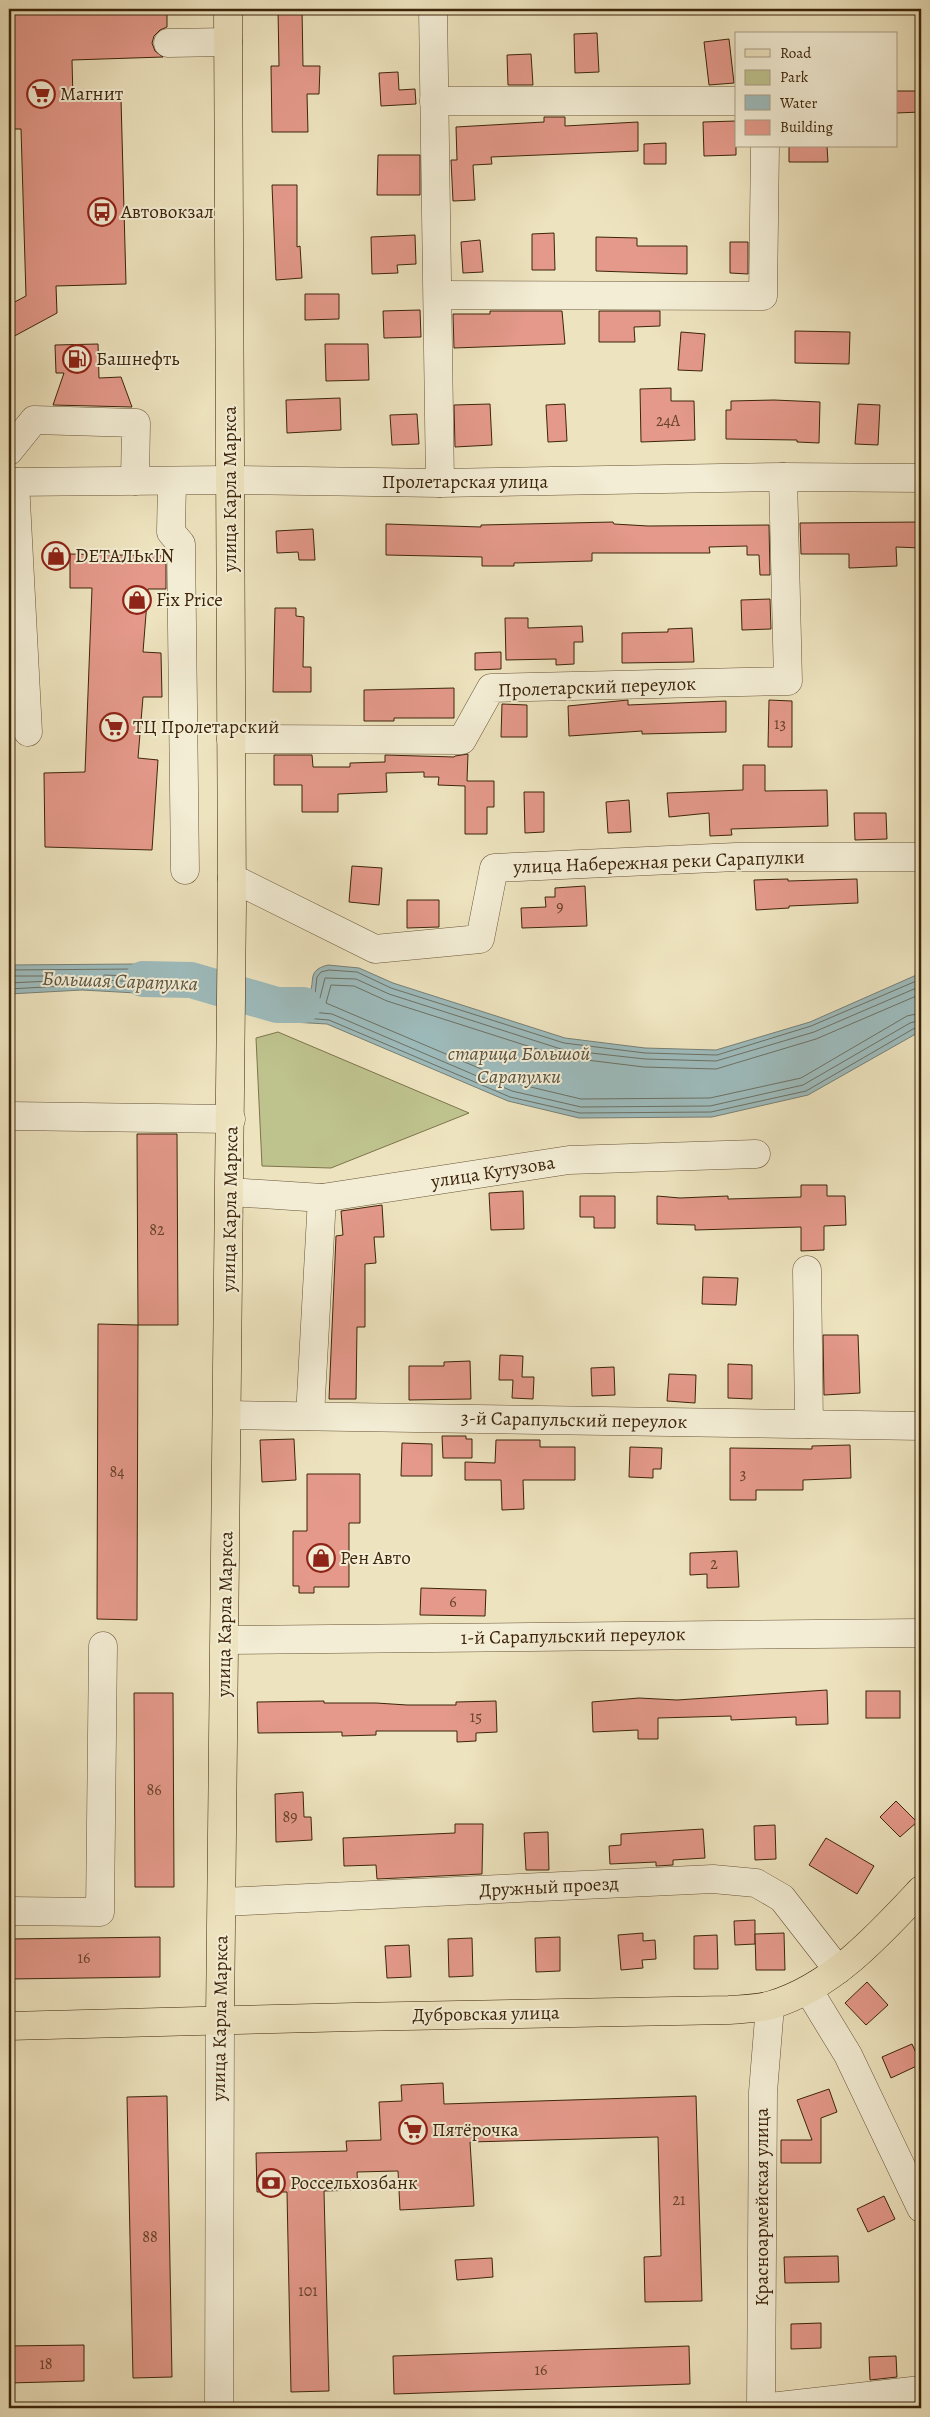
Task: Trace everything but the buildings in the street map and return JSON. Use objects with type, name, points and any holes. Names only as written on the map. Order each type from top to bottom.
[{"type":"main road","name":"улица Карла Маркса","points":[[220,2020],[232,905],[228,9]]},
{"type":"main road","name":"Дубровская улица","points":[[9,2026],[729,2010],[770,2006],[809,1991],[838,1970],[887,1927],[921,1890]]},
{"type":"street","points":[[432,9],[439,295],[440,483]]},
{"type":"street","points":[[168,43],[228,42]]},
{"type":"street","points":[[434,101],[735,101]]},
{"type":"street","points":[[439,295],[763,296],[765,148]]},
{"type":"street","points":[[9,452],[34,420],[136,422],[136,481]]},
{"type":"street","name":"Пролетарский переулок","points":[[231,739],[462,740],[491,688],[788,681],[783,478]]},
{"type":"street","name":"Пролетарская улица","points":[[12,482],[230,480],[440,483],[921,478]]},
{"type":"street","points":[[172,481],[171,532],[181,544],[185,870]]},
{"type":"street","points":[[12,482],[28,732]]},
{"type":"street","name":"улица Набережная реки Сарапулки","points":[[232,878],[374,949],[480,939],[494,868],[736,857],[921,857]]},
{"type":"street","points":[[9,1116],[231,1119]]},
{"type":"street","name":"улица Кутузова","points":[[230,1192],[322,1198],[569,1160],[756,1154]]},
{"type":"street","points":[[310,1416],[322,1198]]},
{"type":"street","points":[[807,1270],[809,1424]]},
{"type":"street","name":"3-й Сарапульский переулок","points":[[227,1415],[921,1426]]},
{"type":"street","name":"1-й Сарапульский переулок","points":[[224,1640],[921,1633]]},
{"type":"street","points":[[9,1911],[100,1912],[103,1646]]},
{"type":"street","name":"Дружный проезд","points":[[222,1902],[713,1879],[756,1883],[782,1898],[838,1970]]},
{"type":"street","points":[[809,1991],[848,2056],[921,2208]]},
{"type":"street","name":"Красноармейская улица","points":[[760,2408],[763,2092],[770,2006]]},
{"type":"street","name":"улица Карла Маркса","points":[[219,2408],[220,2020]]},
{"type":"street","points":[[760,2408],[921,2390]]},
{"type":"green space","points":[[278,1032],[469,1113],[331,1168],[262,1166],[256,1038]]},
{"type":"water","points":[[134,964],[191,968],[191,996],[82,990],[9,994],[9,965]]},
{"type":"water","name":"старица Большой Сарапулки","points":[[328,965],[359,968],[393,983],[565,1038],[645,1048],[716,1050],[810,1022],[921,973],[921,1031],[808,1095],[712,1117],[579,1118],[508,1101],[327,1024],[292,1022],[255,1011],[254,994],[277,992],[307,997],[312,987],[314,974]]},
{"type":"waterway","name":"Большая Сарапулка","points":[[143,979],[191,980],[277,1005],[303,1005]]},
{"type":"place","name":"Магнит","points":[[41,94]]},
{"type":"place","name":"Автовокзал","points":[[102,212]]},
{"type":"place","name":"Башнефть","points":[[77,359]]},
{"type":"place","name":"DЕТАЛЬкIN","points":[[56,556]]},
{"type":"place","name":"Fix Price","points":[[137,600]]},
{"type":"place","name":"ТЦ Пролетарский","points":[[114,727]]},
{"type":"place","name":"Рен Авто","points":[[321,1558]]},
{"type":"place","name":"Пятёрочка","points":[[413,2130]]},
{"type":"place","name":"Россельхозбанк","points":[[271,2183]]}]
